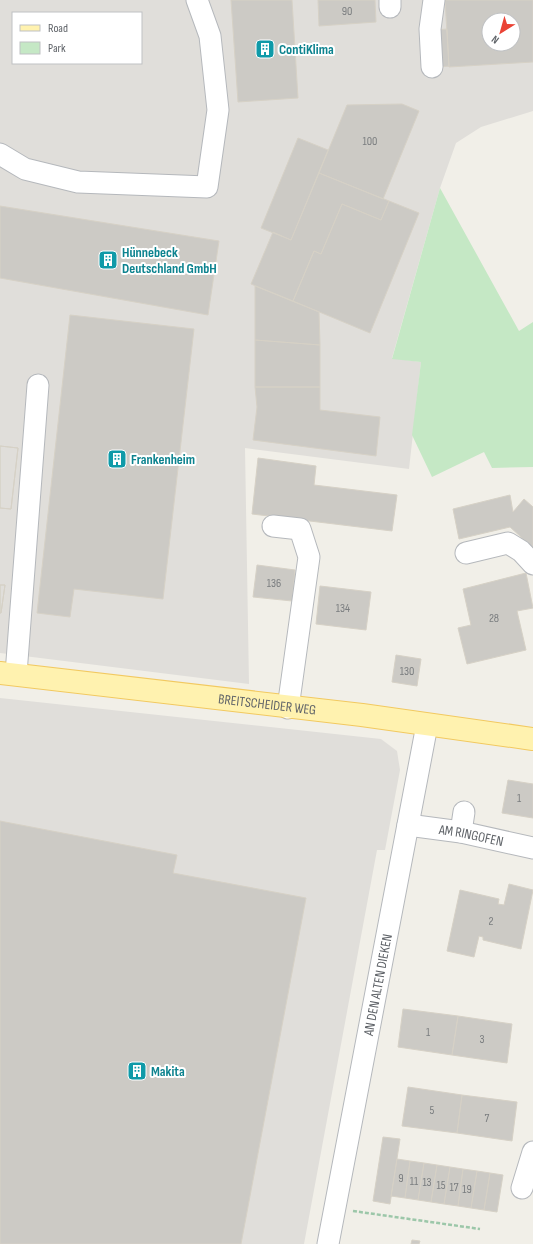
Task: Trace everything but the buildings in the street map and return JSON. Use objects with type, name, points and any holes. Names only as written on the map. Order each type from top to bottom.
[{"type":"main road","name":"BREITSCHEIDER WEG","points":[[8,674],[533,739]]},
{"type":"street","points":[[0,154],[26,169],[78,182],[207,188],[218,110],[210,36],[197,0]]},
{"type":"street","points":[[432,67],[430,29],[434,0]]},
{"type":"street","points":[[8,674],[38,385]]},
{"type":"street","points":[[273,526],[300,529],[309,557],[288,708]]},
{"type":"street","points":[[466,553],[508,544],[521,551],[533,564]]},
{"type":"street","name":"AN DEN ALTEN DIEKEN","points":[[328,1244],[427,725]]},
{"type":"street","points":[[461,832],[464,812]]},
{"type":"street","name":"AM RINGOFEN","points":[[408,825],[461,832],[533,848]]},
{"type":"street","points":[[522,1188],[533,1152]]},
{"type":"path","points":[[335,1209],[480,1229]]},
{"type":"shaded area","points":[[0,0],[533,0],[533,111],[481,127],[456,143],[440,188],[392,358],[421,362],[409,469],[245,448],[249,684],[0,653]]},
{"type":"shaded area","points":[[0,698],[381,739],[397,751],[400,770],[385,850],[377,850],[304,1244],[0,1244]]},
{"type":"green space","points":[[440,188],[519,331],[533,322],[533,467],[492,468],[484,452],[432,477],[412,435],[421,362],[392,359]]},
{"type":"place","name":"ContiKlima","points":[[265,49]]},
{"type":"place","name":"Hünnebeck Deutschland GmbH","points":[[108,260]]},
{"type":"place","name":"Frankenheim","points":[[117,459]]},
{"type":"place","name":"Makita","points":[[137,1071]]}]
